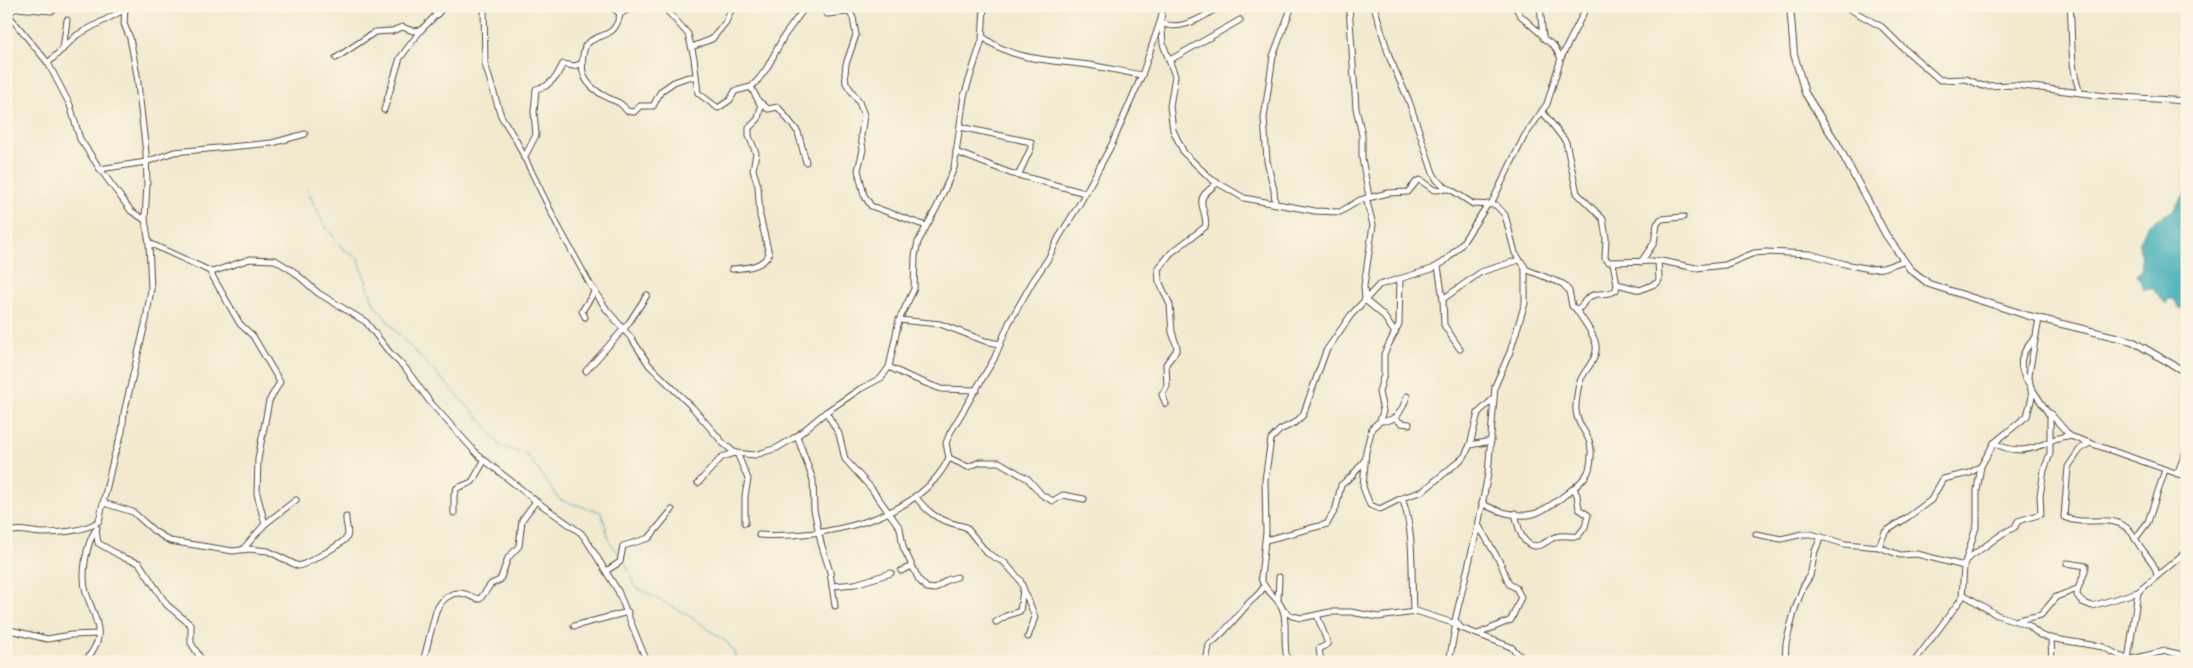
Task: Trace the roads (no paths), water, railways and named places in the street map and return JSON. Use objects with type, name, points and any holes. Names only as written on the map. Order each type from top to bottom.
[{"type":"street","points":[[6,21],[9,14],[17,8],[50,11],[61,6]]},
{"type":"street","points":[[48,63],[77,35],[125,7],[131,6]]},
{"type":"street","points":[[430,6],[437,15]]},
{"type":"street","points":[[384,110],[399,61],[421,30],[445,6]]},
{"type":"street","points":[[484,6],[486,67],[501,116],[558,226],[608,310],[653,370],[687,402],[722,443],[736,453],[748,479],[745,496],[745,523]]},
{"type":"street","points":[[611,6],[620,14]]},
{"type":"street","points":[[635,6],[620,14],[618,21],[606,36],[588,42],[584,50],[582,76],[588,84],[610,99],[619,101],[630,112],[634,112],[641,106],[653,106],[661,91],[674,82],[688,77],[696,77]]},
{"type":"street","points":[[641,6],[649,6]]},
{"type":"street","points":[[663,6],[686,30],[692,47],[698,93],[716,108],[724,105],[738,90],[751,87],[767,68],[784,36],[806,6]]},
{"type":"street","points":[[692,47],[712,39],[726,22],[735,6]]},
{"type":"street","points":[[821,6],[827,14],[846,12],[850,13],[853,18],[856,35],[846,64],[845,74],[846,83],[859,102],[864,114],[861,136],[863,150],[858,170],[864,195],[871,206],[926,226]]},
{"type":"street","points":[[698,483],[722,457],[736,453],[761,454],[778,448],[797,436],[826,412],[860,389],[881,378],[889,367],[899,320],[913,292],[916,248],[951,176],[964,96],[983,37],[984,6]]},
{"type":"street","points":[[759,535],[819,534],[889,512],[915,496],[932,481],[949,458],[946,441],[956,421],[994,360],[1000,344],[1033,281],[1048,259],[1058,237],[1085,193],[1118,130],[1142,75],[1161,21],[1163,6]]},
{"type":"street","points":[[1161,21],[1176,26],[1201,18],[1219,6]]},
{"type":"street","points":[[1274,203],[1274,190],[1267,161],[1264,118],[1273,56],[1292,6]]},
{"type":"street","points":[[1348,6],[1356,108],[1362,135],[1362,158],[1373,225],[1364,286],[1365,300],[1383,315],[1396,333]]},
{"type":"street","points":[[1374,6],[1390,59],[1412,108],[1432,173],[1447,188],[1473,204],[1498,206],[1505,215],[1518,260],[1526,269],[1563,284],[1569,292],[1572,306],[1576,309],[1596,346],[1594,359],[1582,377],[1577,390],[1576,409],[1580,426],[1589,436],[1592,444],[1590,467],[1586,476],[1574,488],[1535,514],[1494,510],[1482,503]]},
{"type":"street","points":[[1515,6],[1520,15],[1554,46],[1561,58]]},
{"type":"street","points":[[1540,6],[1543,36]]},
{"type":"street","points":[[1526,662],[1511,648],[1461,628],[1456,624],[1415,612],[1378,617],[1351,612],[1302,618],[1290,616],[1264,586],[1261,577],[1266,540],[1264,487],[1271,439],[1280,430],[1303,416],[1326,351],[1343,325],[1379,285],[1438,266],[1461,245],[1490,204],[1524,137],[1547,104],[1561,58],[1587,6]]},
{"type":"street","points":[[1790,6],[1794,54],[1805,93],[1836,142],[1886,235],[1903,261],[1930,284],[2039,319],[2132,341],[2187,373]]},
{"type":"street","points":[[1844,6],[1882,27],[1940,80],[1966,79],[1983,86],[2015,84],[2046,90],[2184,101],[2187,92]]},
{"type":"street","points":[[2070,6],[2070,46],[2074,74],[2080,93]]},
{"type":"street","points":[[85,662],[98,639],[85,586],[86,556],[91,535],[96,530],[99,521],[114,456],[122,432],[124,413],[146,320],[151,289],[150,243],[145,220],[146,162],[137,75],[130,38],[124,24],[125,7]]},
{"type":"street","points":[[9,14],[48,63],[70,105],[80,139],[131,211],[145,220]]},
{"type":"street","points":[[62,50],[67,20]]},
{"type":"street","points":[[1170,60],[1240,20]]},
{"type":"street","points":[[1161,21],[1164,44],[1175,76],[1170,106],[1173,130],[1187,158],[1217,183],[1244,198],[1302,210],[1337,212],[1353,202],[1388,193],[1407,192],[1418,180],[1434,190],[1447,188]]},
{"type":"street","points":[[336,58],[376,31],[392,31],[402,27],[413,31],[421,30]]},
{"type":"street","points":[[983,37],[998,47],[1040,60],[1089,65],[1142,75]]},
{"type":"street","points":[[524,158],[536,136],[534,112],[536,89],[546,86],[556,77],[563,64],[574,66],[583,63]]},
{"type":"street","points":[[751,87],[760,103],[769,109],[778,107],[796,128],[800,136],[806,162]]},
{"type":"street","points":[[732,269],[752,268],[768,257],[769,254],[769,247],[764,235],[759,211],[758,186],[753,172],[756,153],[748,136],[749,128],[759,117],[760,103]]},
{"type":"street","points":[[1542,111],[1566,142],[1574,189],[1603,219],[1606,238],[1605,258],[1609,262],[1658,261],[1697,268],[1725,265],[1754,253],[1766,252],[1810,254],[1845,264],[1870,268],[1883,268],[1903,261]]},
{"type":"street","points":[[960,127],[1031,142],[1031,148],[1018,176]]},
{"type":"street","points":[[100,168],[146,162],[174,152],[272,143],[305,134]]},
{"type":"street","points":[[956,152],[1018,176],[1085,193]]},
{"type":"street","points":[[1166,404],[1162,395],[1167,386],[1166,363],[1177,348],[1172,332],[1170,304],[1159,281],[1158,270],[1171,253],[1204,227],[1206,218],[1201,202],[1202,197],[1217,183]]},
{"type":"street","points":[[1641,262],[1654,244],[1657,224],[1661,219],[1683,217]]},
{"type":"street","points":[[150,243],[210,272],[215,272],[250,259],[268,258],[282,262],[318,293],[366,322],[390,353],[406,369],[430,402],[484,461],[580,533],[593,548],[628,612],[647,662]]},
{"type":"street","points":[[1443,299],[1481,272],[1518,260]]},
{"type":"street","points":[[1617,284],[1640,290],[1657,283],[1659,280],[1658,261]]},
{"type":"street","points":[[1576,309],[1581,307],[1584,300],[1592,295],[1615,292],[1617,284],[1613,263]]},
{"type":"street","points":[[1438,266],[1443,299],[1444,325],[1460,349]]},
{"type":"street","points":[[1449,662],[1456,616],[1478,526],[1488,474],[1495,386],[1508,358],[1525,306],[1526,269]]},
{"type":"street","points":[[210,272],[240,324],[253,336],[280,382],[269,401],[258,459],[257,494],[265,524]]},
{"type":"street","points":[[1400,278],[1400,318],[1396,333],[1384,354],[1384,374],[1379,392],[1383,411],[1380,421],[1372,428],[1365,460],[1363,487],[1370,505],[1380,509],[1428,488],[1466,456],[1478,413],[1493,399]]},
{"type":"street","points":[[585,317],[582,311],[595,291]]},
{"type":"street","points":[[586,372],[623,328],[647,295]]},
{"type":"street","points":[[1914,662],[1958,604],[1963,594],[1965,564],[1977,524],[1977,490],[1981,466],[1994,443],[2027,416],[2032,397],[2030,368],[2039,319]]},
{"type":"street","points":[[899,320],[940,324],[985,341],[1000,344]]},
{"type":"street","points":[[2034,339],[2023,354],[2020,366],[2022,375],[2070,436]]},
{"type":"street","points":[[889,367],[942,388],[977,390]]},
{"type":"street","points":[[1380,421],[1395,418],[1402,411],[1407,396]]},
{"type":"street","points":[[826,412],[839,434],[845,459],[889,512],[901,531],[902,545],[919,580],[930,589],[935,589],[948,579],[957,577]]},
{"type":"street","points":[[1965,564],[2002,534],[2015,527],[2019,520],[2041,515],[2040,496],[2044,468],[2050,456],[2050,413]]},
{"type":"street","points":[[1395,418],[1401,423],[1408,424]]},
{"type":"street","points":[[797,436],[812,480],[814,510],[830,572],[835,606]]},
{"type":"street","points":[[1994,443],[2012,450],[2038,446],[2070,436],[2187,477]]},
{"type":"street","points":[[1470,445],[1491,441]]},
{"type":"street","points":[[2090,442],[2081,448],[2068,467],[2064,517],[2075,521],[2112,521],[2130,531],[2151,561],[2157,576]]},
{"type":"street","points":[[2177,474],[2187,449]]},
{"type":"street","points":[[949,458],[968,467],[980,462],[999,462],[1028,478],[1042,495],[1053,501],[1063,495],[1084,499]]},
{"type":"street","points":[[1266,540],[1327,524],[1336,508],[1341,484],[1350,478],[1365,460]]},
{"type":"street","points":[[454,513],[455,492],[460,486],[472,482],[484,461]]},
{"type":"street","points":[[1878,547],[1885,532],[1931,500],[1943,479],[1970,473],[1981,466]]},
{"type":"street","points":[[2135,539],[2148,522],[2165,470]]},
{"type":"street","points":[[1515,513],[1521,534],[1526,543],[1531,546],[1539,545],[1556,537],[1578,536],[1585,527],[1588,515],[1580,509],[1574,488]]},
{"type":"street","points":[[915,496],[924,508],[933,515],[951,524],[966,527],[987,553],[1002,561],[1013,570],[1023,587],[1035,617],[1028,637]]},
{"type":"street","points":[[1402,498],[1408,520],[1413,590],[1412,608],[1415,612]]},
{"type":"street","points":[[243,549],[265,524],[296,500]]},
{"type":"street","points":[[423,662],[436,610],[440,604],[450,594],[456,593],[480,599],[491,584],[500,580],[508,558],[519,544],[522,520],[536,501]]},
{"type":"street","points":[[104,503],[133,512],[154,531],[170,541],[232,551],[243,549],[268,551],[293,565],[303,565],[344,541],[348,534],[345,524],[346,517]]},
{"type":"street","points":[[606,571],[620,562],[622,546],[649,538],[672,510]]},
{"type":"street","points":[[6,533],[21,529],[42,533],[72,530],[99,521]]},
{"type":"street","points":[[1478,526],[1502,564],[1509,584],[1516,588],[1521,598],[1511,620],[1478,634]]},
{"type":"street","points":[[96,530],[98,543]]},
{"type":"street","points":[[1756,534],[1782,539],[1806,534],[1845,544],[1878,547],[1894,554],[1917,554],[1965,564]]},
{"type":"street","points":[[1784,662],[1786,643],[1795,609],[1800,594],[1810,576],[1815,551],[1821,537]]},
{"type":"street","points":[[90,540],[124,558],[138,563],[167,605],[190,625],[191,643],[203,662]]},
{"type":"street","points":[[2077,589],[2078,599],[2088,606],[2138,592],[2187,550]]},
{"type":"street","points":[[2013,620],[2028,619],[2041,615],[2056,597],[2077,589],[2084,578],[2086,566],[2067,563]]},
{"type":"street","points":[[901,571],[912,566]]},
{"type":"street","points":[[832,586],[855,584],[891,573]]},
{"type":"street","points":[[1278,600],[1279,577]]},
{"type":"street","points":[[1206,662],[1209,645],[1222,635],[1249,603],[1259,595],[1264,586]]},
{"type":"street","points":[[996,622],[1008,615],[1020,612],[1023,587]]},
{"type":"street","points":[[2128,660],[2138,592]]},
{"type":"street","points":[[1963,594],[1987,610],[2028,625],[2040,634],[2051,638],[2103,647],[2128,660],[2165,651],[2187,656]]},
{"type":"street","points":[[1283,610],[1284,648],[1288,662]]},
{"type":"street","points":[[574,626],[628,612]]},
{"type":"street","points":[[1317,615],[1328,644],[1320,649],[1321,662]]},
{"type":"street","points":[[6,629],[47,640],[70,635],[98,634]]},
{"type":"street","points":[[2051,638],[2052,662]]},
{"type":"water","points":[[2187,191],[2187,302],[2184,309],[2179,308],[2174,299],[2168,299],[2166,304],[2152,288],[2144,289],[2137,274],[2142,271],[2139,244],[2148,225],[2172,211]]},
{"type":"waterway","points":[[307,190],[324,224],[342,248],[358,258],[374,304],[399,335],[485,424],[500,446],[527,455],[560,500],[601,512],[610,542],[618,553]]},
{"type":"waterway","points":[[626,564],[634,586],[691,617],[728,643],[739,662]]}]
